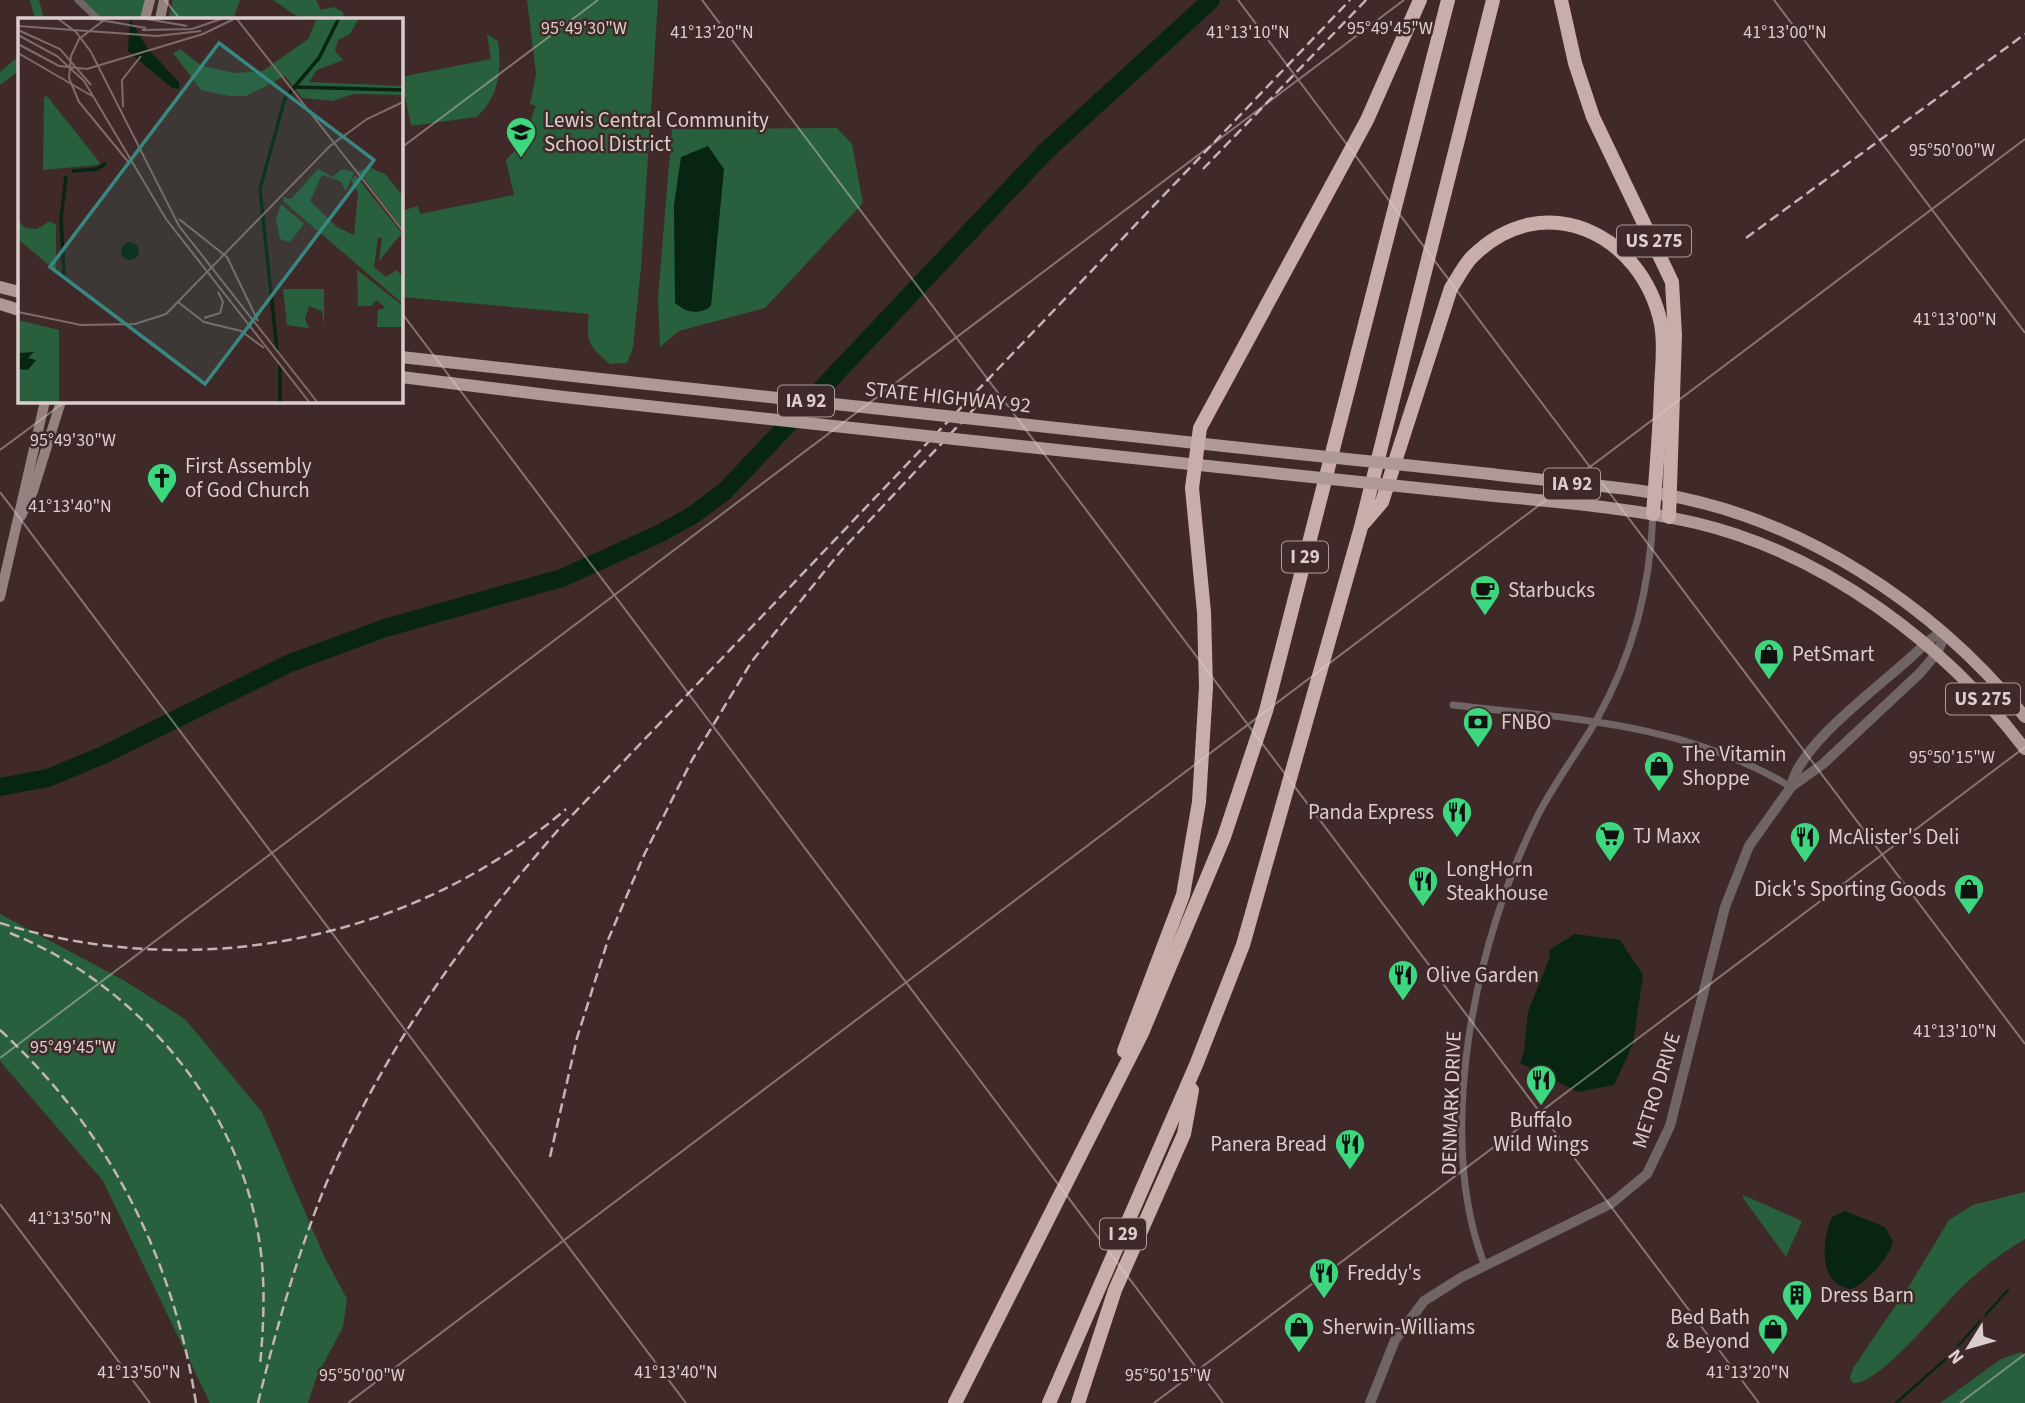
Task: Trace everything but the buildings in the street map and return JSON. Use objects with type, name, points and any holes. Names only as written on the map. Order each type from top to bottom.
[{"type":"highway","points":[[1110,1095],[1183,895],[1199,803],[1206,687],[1204,612],[1192,488],[1200,428],[1367,120],[1420,0]]},
{"type":"highway","name":"I 29","points":[[955,1403],[1142,1033],[1185,937],[1224,837],[1266,711],[1448,0]]},
{"type":"highway","name":"I 29","points":[[1049,1403],[1196,1065],[1243,945],[1361,527],[1493,0]]},
{"type":"highway","name":"US 275","points":[[1561,0],[1575,63],[1593,117],[1672,282],[1675,335],[1670,435],[1671,496]]},
{"type":"highway","points":[[1361,527],[1382,502],[1451,288],[1472,257],[1495,240],[1515,230],[1552,222],[1583,226],[1604,238],[1639,272],[1655,303],[1663,340],[1653,514]]},
{"type":"highway","points":[[1669,517],[1671,496]]},
{"type":"highway","points":[[1078,1403],[1115,1290],[1184,1134],[1196,1065]]},
{"type":"main road","points":[[145,18],[150,0]]},
{"type":"main road","points":[[160,18],[164,0]]},
{"type":"main road","points":[[0,287],[18,292]]},
{"type":"main road","points":[[0,304],[18,310]]},
{"type":"main road","name":"STATE HIGHWAY 92","points":[[402,357],[1654,493]]},
{"type":"main road","name":"STATE HIGHWAY 92","points":[[402,377],[564,397],[1653,514]]},
{"type":"main road","points":[[19,522],[19,505],[45,402]]},
{"type":"main road","points":[[0,597],[19,522],[33,491],[61,402]]},
{"type":"main road","name":"IA 92","points":[[1654,493],[1671,496]]},
{"type":"main road","name":"US 275","points":[[1671,496],[1754,519],[1823,550],[1882,584],[1980,667],[2025,717]]},
{"type":"main road","name":"US 275","points":[[1653,514],[1737,535],[1797,562],[1869,603],[1937,653],[1988,704],[2025,748]]},
{"type":"street","points":[[78,0],[97,18]]},
{"type":"street","name":"DENMARK DRIVE","points":[[1485,1266],[1469,1216],[1464,1169],[1465,1082],[1476,996],[1497,914],[1516,863],[1552,789],[1595,722],[1620,673],[1636,630],[1648,584],[1653,514]]},
{"type":"street","name":"METRO DRIVE","points":[[1791,787],[1793,773],[1802,759],[1925,643],[1945,635]]},
{"type":"street","name":"METRO DRIVE","points":[[1370,1403],[1388,1353],[1416,1309],[1433,1293],[1612,1203],[1632,1189],[1654,1164],[1670,1126],[1721,920],[1738,869],[1756,836],[1791,787],[1823,764],[1937,653],[1945,635]]},
{"type":"street","points":[[1453,705],[1635,727],[1706,745],[1753,764],[1791,787]]},
{"type":"shaded area","points":[[30,0],[39,0],[44,18],[35,18]]},
{"type":"shaded area","points":[[78,0],[150,0],[145,18],[97,18]]},
{"type":"shaded area","points":[[173,0],[240,0],[233,18],[168,18]]},
{"type":"shaded area","points":[[273,0],[316,0],[321,10],[334,7],[343,12],[344,18],[300,18]]},
{"type":"shaded area","name":"Lewis Central Community School District","points":[[527,0],[658,0],[641,267],[633,348],[627,363],[610,364],[593,347],[588,331],[589,314],[402,297],[402,211],[418,206],[420,214],[514,195],[506,160],[522,143],[536,106],[530,104],[536,74]]},
{"type":"shaded area","points":[[487,34],[498,41],[499,72],[490,101],[476,117],[411,126],[402,77],[491,59]]},
{"type":"shaded area","points":[[18,57],[18,72],[0,85],[0,72]]},
{"type":"shaded area","points":[[837,128],[852,144],[863,203],[765,308],[679,331],[660,347],[658,298],[672,129]]},
{"type":"shaded area","points":[[708,146],[724,169],[711,306],[693,312],[675,303],[674,205],[681,157]]},
{"type":"shaded area","points":[[0,914],[125,981],[185,1019],[262,1112],[324,1256],[347,1299],[343,1327],[316,1378],[308,1403],[210,1403],[103,1181],[0,1061]]},
{"type":"shaded area","points":[[1575,934],[1620,940],[1643,975],[1633,1044],[1614,1085],[1578,1092],[1520,1063],[1524,1052],[1528,1012],[1550,957],[1549,950]]},
{"type":"shaded area","points":[[2025,1192],[2025,1239],[1968,1281],[1894,1359],[1865,1380],[1853,1383],[1850,1378],[1853,1368],[1911,1283],[1949,1220],[1973,1205]]},
{"type":"shaded area","points":[[1743,1195],[1802,1221],[1786,1257],[1743,1198]]},
{"type":"shaded area","points":[[1845,1211],[1885,1227],[1893,1242],[1876,1269],[1851,1289],[1840,1286],[1832,1279],[1825,1260],[1826,1237],[1832,1217]]},
{"type":"shaded area","points":[[2021,1352],[2025,1356],[2025,1403],[1940,1403],[2001,1359]]},
{"type":"waterway","points":[[0,787],[48,778],[101,756],[290,663],[385,628],[562,578],[659,534],[693,515],[725,491],[1046,151],[1211,0]]},
{"type":"waterway","points":[[1896,1403],[1949,1356],[2008,1290]]},
{"type":"railway","points":[[258,1403],[296,1265],[315,1211],[348,1136],[373,1088],[428,997],[491,911],[559,829],[1350,0]]},
{"type":"railway","points":[[1203,169],[1366,0]]},
{"type":"railway","points":[[1746,238],[2025,34]]},
{"type":"railway","points":[[550,1157],[577,1038],[608,940],[644,855],[692,760],[752,661],[841,551],[985,397]]},
{"type":"railway","points":[[0,923],[74,941],[148,949],[223,948],[298,938],[370,919],[439,891],[505,855],[566,809]]},
{"type":"railway","points":[[10,933],[55,955],[98,982],[137,1015],[172,1052],[202,1093],[227,1137],[246,1184],[258,1233],[264,1300],[260,1366]]},
{"type":"railway","points":[[0,1030],[39,1069],[73,1110],[104,1153],[130,1199],[153,1247],[171,1297],[196,1403]]},
{"type":"place","name":"Lewis Central Community School District","points":[[521,159]]},
{"type":"place","name":"First Assembly of God Church","points":[[162,505]]},
{"type":"place","name":"Starbucks","points":[[1485,617]]},
{"type":"place","name":"PetSmart","points":[[1769,681]]},
{"type":"place","name":"FNBO","points":[[1478,749]]},
{"type":"place","name":"The Vitamin Shoppe","points":[[1659,793]]},
{"type":"place","name":"Panda Express","points":[[1457,839]]},
{"type":"place","name":"TJ Maxx","points":[[1610,863]]},
{"type":"place","name":"McAlister's Deli","points":[[1805,864]]},
{"type":"place","name":"LongHorn Steakhouse","points":[[1423,908]]},
{"type":"place","name":"Dick's Sporting Goods","points":[[1969,916]]},
{"type":"place","name":"Olive Garden","points":[[1403,1002]]},
{"type":"place","name":"Buffalo Wild Wings","points":[[1541,1107]]},
{"type":"place","name":"Panera Bread","points":[[1350,1171]]},
{"type":"place","name":"Freddy's","points":[[1324,1300]]},
{"type":"place","name":"Dress Barn","points":[[1797,1322]]},
{"type":"place","name":"Sherwin-Williams","points":[[1299,1354]]},
{"type":"place","name":"Bed Bath & Beyond","points":[[1773,1356]]}]
